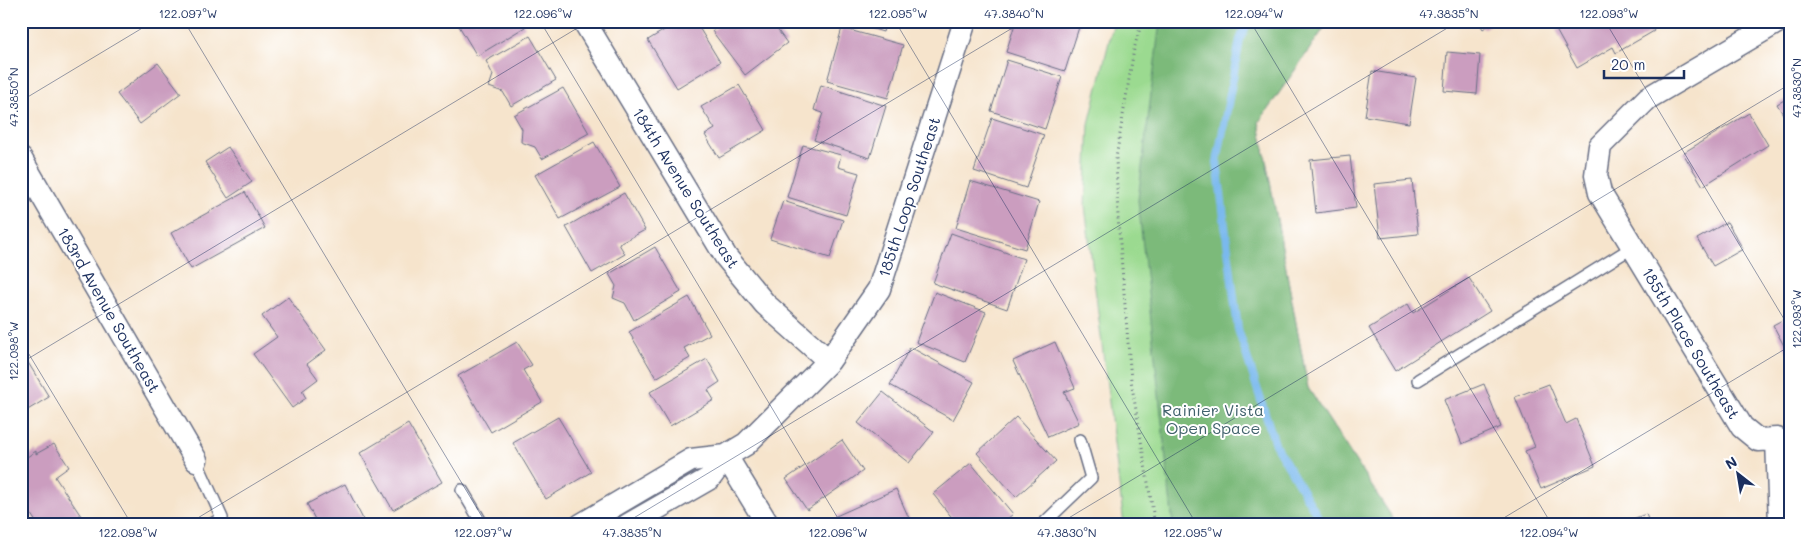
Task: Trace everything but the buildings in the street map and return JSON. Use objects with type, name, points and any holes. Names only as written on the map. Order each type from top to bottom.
[{"type":"street","name":"184th Avenue Southeast","points":[[584,21],[726,257],[765,304],[829,361]]},
{"type":"street","name":"185th Loop Southeast","points":[[726,456],[746,444],[829,361],[879,289],[965,21]]},
{"type":"street","name":"185th Place Southeast","points":[[1779,21],[1648,98],[1600,146],[1596,175],[1600,194],[1742,428],[1758,440],[1784,437],[1780,525]]},
{"type":"street","name":"183rd Avenue Southeast","points":[[21,159],[196,460]]},
{"type":"street","points":[[581,525],[692,460],[726,456]]},
{"type":"street","points":[[628,525],[710,478],[726,456]]},
{"type":"street","points":[[726,456],[768,525]]},
{"type":"lane","points":[[1418,380],[1633,247]]},
{"type":"lane","points":[[1042,525],[1091,478],[1080,440]]},
{"type":"lane","points":[[196,460],[222,518],[211,525]]},
{"type":"lane","points":[[462,490],[482,525]]},
{"type":"path","points":[[1142,21],[1133,58],[1116,158],[1118,218],[1131,380],[1155,525]]},
{"type":"green space","name":"Rainier Vista Open Space","points":[[1114,21],[1329,21],[1259,122],[1308,388],[1397,525],[1124,525],[1085,206],[1089,124]]},
{"type":"green space","name":"Rainier Vista Open Space","points":[[1160,21],[1329,21],[1259,122],[1308,388],[1397,525],[1173,525],[1138,200]]},
{"type":"waterway","points":[[1248,21],[1240,40],[1217,162],[1238,329],[1275,444],[1323,525]]}]
